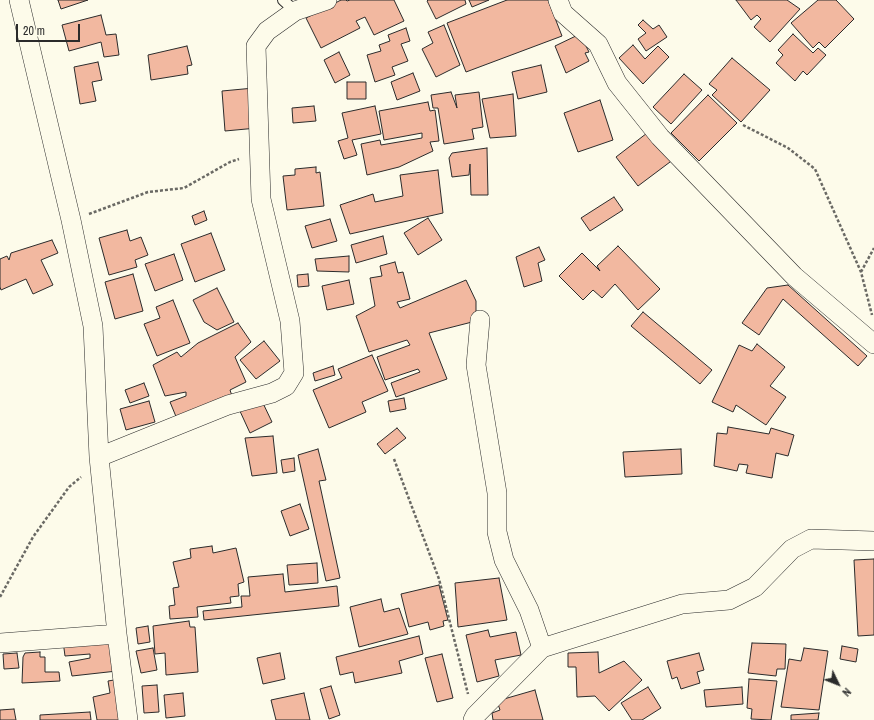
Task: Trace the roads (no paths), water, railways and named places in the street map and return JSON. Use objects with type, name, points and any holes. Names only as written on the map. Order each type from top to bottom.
[{"type":"street","points":[[19,0],[71,220],[94,326],[99,460],[117,634],[128,720]]},
{"type":"street","points":[[99,460],[228,405],[272,393],[286,386],[294,373],[290,321],[261,199],[256,46],[267,30],[289,6],[327,0]]},
{"type":"street","points":[[558,0],[563,13],[598,44],[617,83],[660,137],[794,276],[874,344]]},
{"type":"street","points":[[480,320],[476,365],[497,493],[496,532],[504,560],[529,610],[542,648]]},
{"type":"street","points":[[474,718],[542,648],[682,604],[729,600],[756,586],[792,549],[811,540],[874,541]]},
{"type":"street","points":[[0,643],[117,634]]}]
